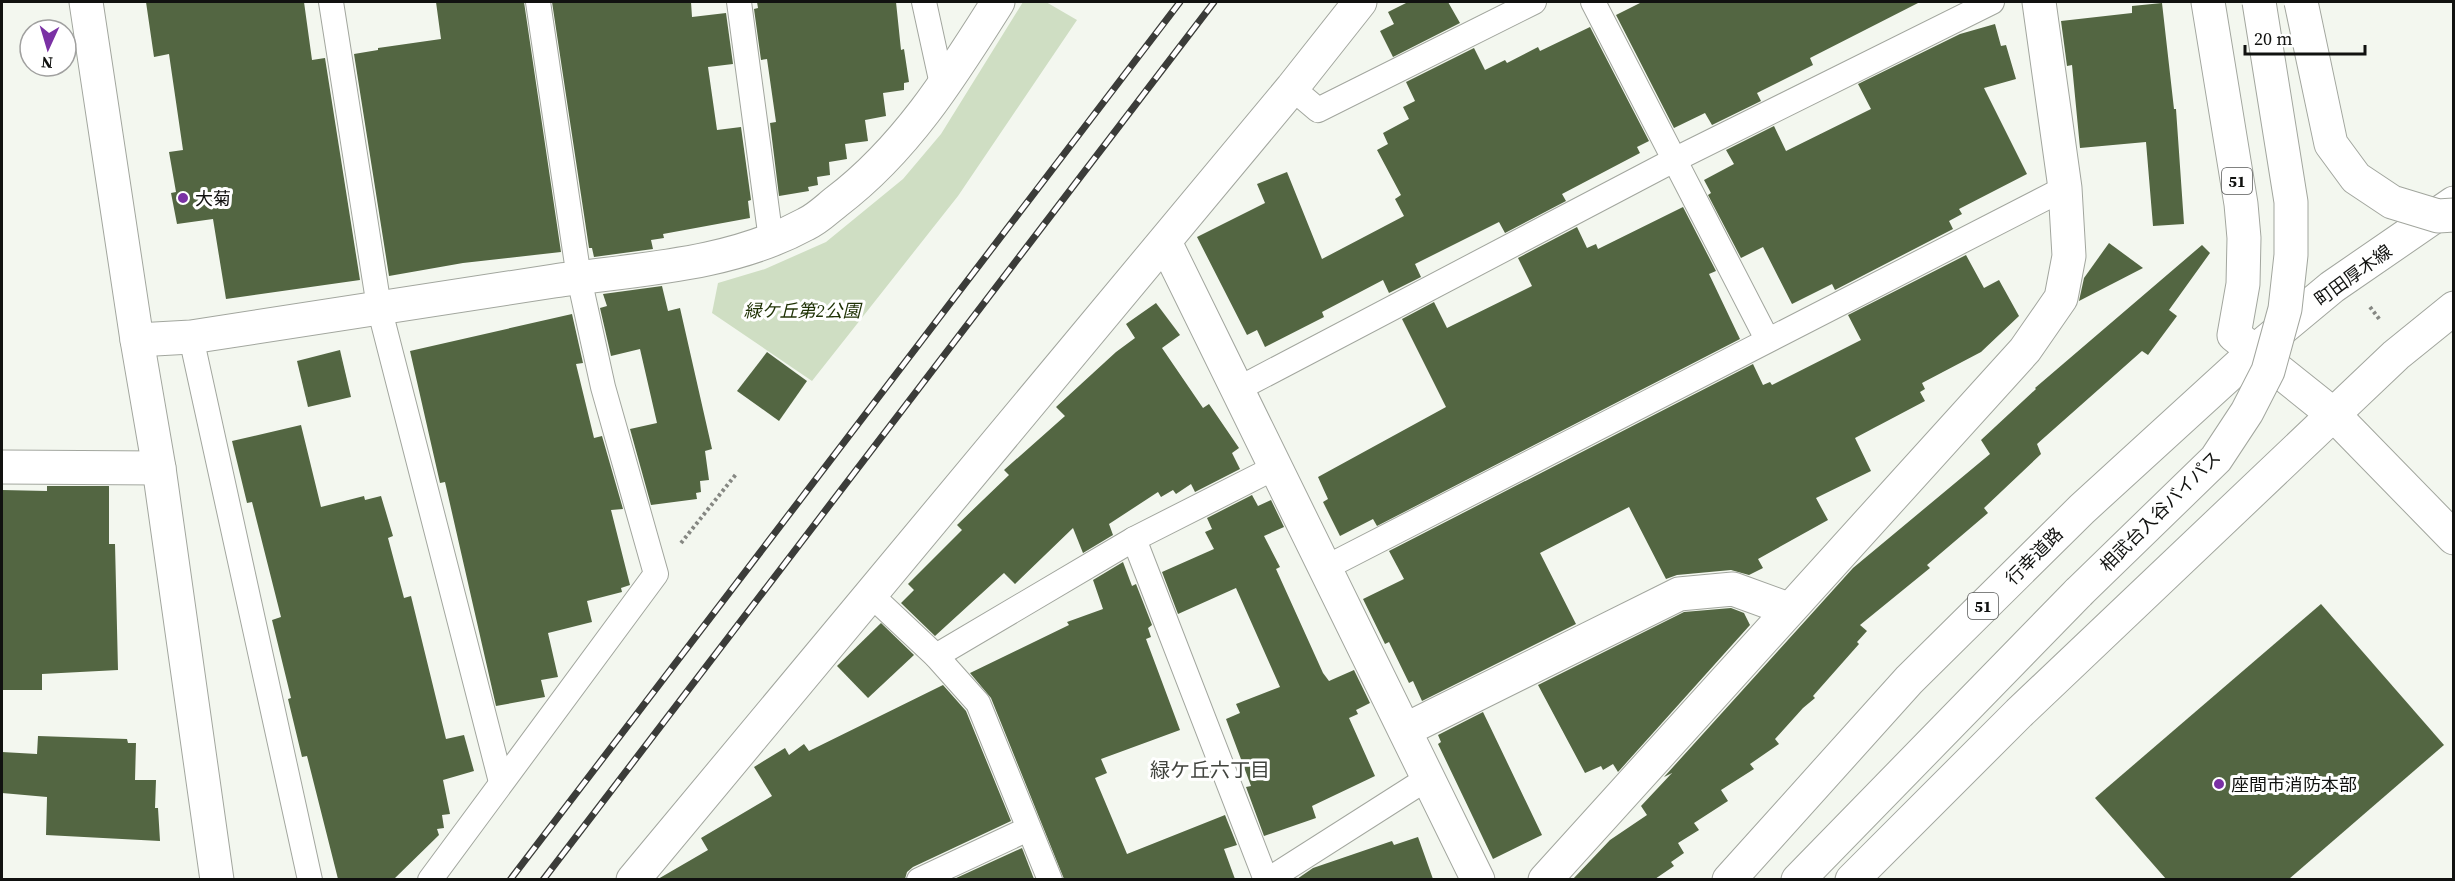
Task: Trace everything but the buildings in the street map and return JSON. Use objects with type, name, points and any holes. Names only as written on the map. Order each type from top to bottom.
[{"type":"street","points":[[86,2],[137,340],[159,468],[217,879]]},
{"type":"street","points":[[137,340],[191,337],[380,307],[689,264],[771,240],[808,224],[859,185],[910,131],[944,89],[998,2]]},
{"type":"street","points":[[633,879],[1165,242],[1360,2]]},
{"type":"street","points":[[1545,879],[2025,350],[2061,298],[2069,256],[2065,188],[2039,2]]},
{"type":"street","name":"51","points":[[2208,2],[2241,204],[2244,238],[2243,284],[2234,335],[2334,415]]},
{"type":"street","name":"相武台入谷バイパス","points":[[1798,879],[2079,592],[2216,459],[2247,412],[2268,371],[2285,309],[2291,255],[2291,202],[2259,2]]},
{"type":"street","points":[[2301,2],[2331,144],[2356,178],[2392,202],[2438,216],[2454,215]]},
{"type":"street","name":"町田厚木線","points":[[2255,351],[2332,287],[2454,202]]},
{"type":"street","points":[[1165,242],[1478,879]]},
{"type":"street","points":[[1852,879],[2019,713],[2396,356],[2454,308]]},
{"type":"street","name":"行幸道路","points":[[1729,879],[1909,680],[2082,509],[2255,351]]},
{"type":"street","points":[[2334,415],[2454,538]]},
{"type":"street","points":[[2,467],[159,468]]},
{"type":"street","points":[[1405,730],[1679,594],[1733,589],[1788,609]]},
{"type":"lane","points":[[331,2],[380,307],[501,782]]},
{"type":"lane","points":[[430,879],[656,574],[603,387],[579,278],[538,2]]},
{"type":"lane","points":[[739,2],[771,240]]},
{"type":"lane","points":[[924,2],[944,89]]},
{"type":"lane","points":[[1292,88],[1318,110],[1534,2]]},
{"type":"lane","points":[[1593,2],[1767,339]]},
{"type":"lane","points":[[1238,389],[1674,160],[1992,2]]},
{"type":"lane","points":[[1325,568],[1767,339],[2065,188]]},
{"type":"lane","points":[[191,337],[310,879]]},
{"type":"lane","points":[[936,656],[1134,539],[1276,467]]},
{"type":"lane","points":[[1134,539],[1267,879],[1428,778]]},
{"type":"lane","points":[[870,594],[936,656],[978,703],[1050,879]]},
{"type":"lane","points":[[920,879],[1028,829]]},
{"type":"path","points":[[2369,306],[2384,324]]},
{"type":"path","points":[[656,574],[737,473]]},
{"type":"green space","name":"緑ケ丘第2公園","points":[[1023,2],[1046,2],[1077,20],[958,196],[812,381],[712,313],[718,283],[765,269],[826,242],[903,179],[941,134]]},
{"type":"railway","points":[[510,880],[1180,2]]},
{"type":"railway","points":[[543,880],[1214,2]]},
{"type":"place","name":"大菊","points":[[183,198]]},
{"type":"place","name":"座間市消防本部","points":[[2219,784]]},
{"type":"district","name":"緑ケ丘六丁目","points":[[1210,770]]}]
